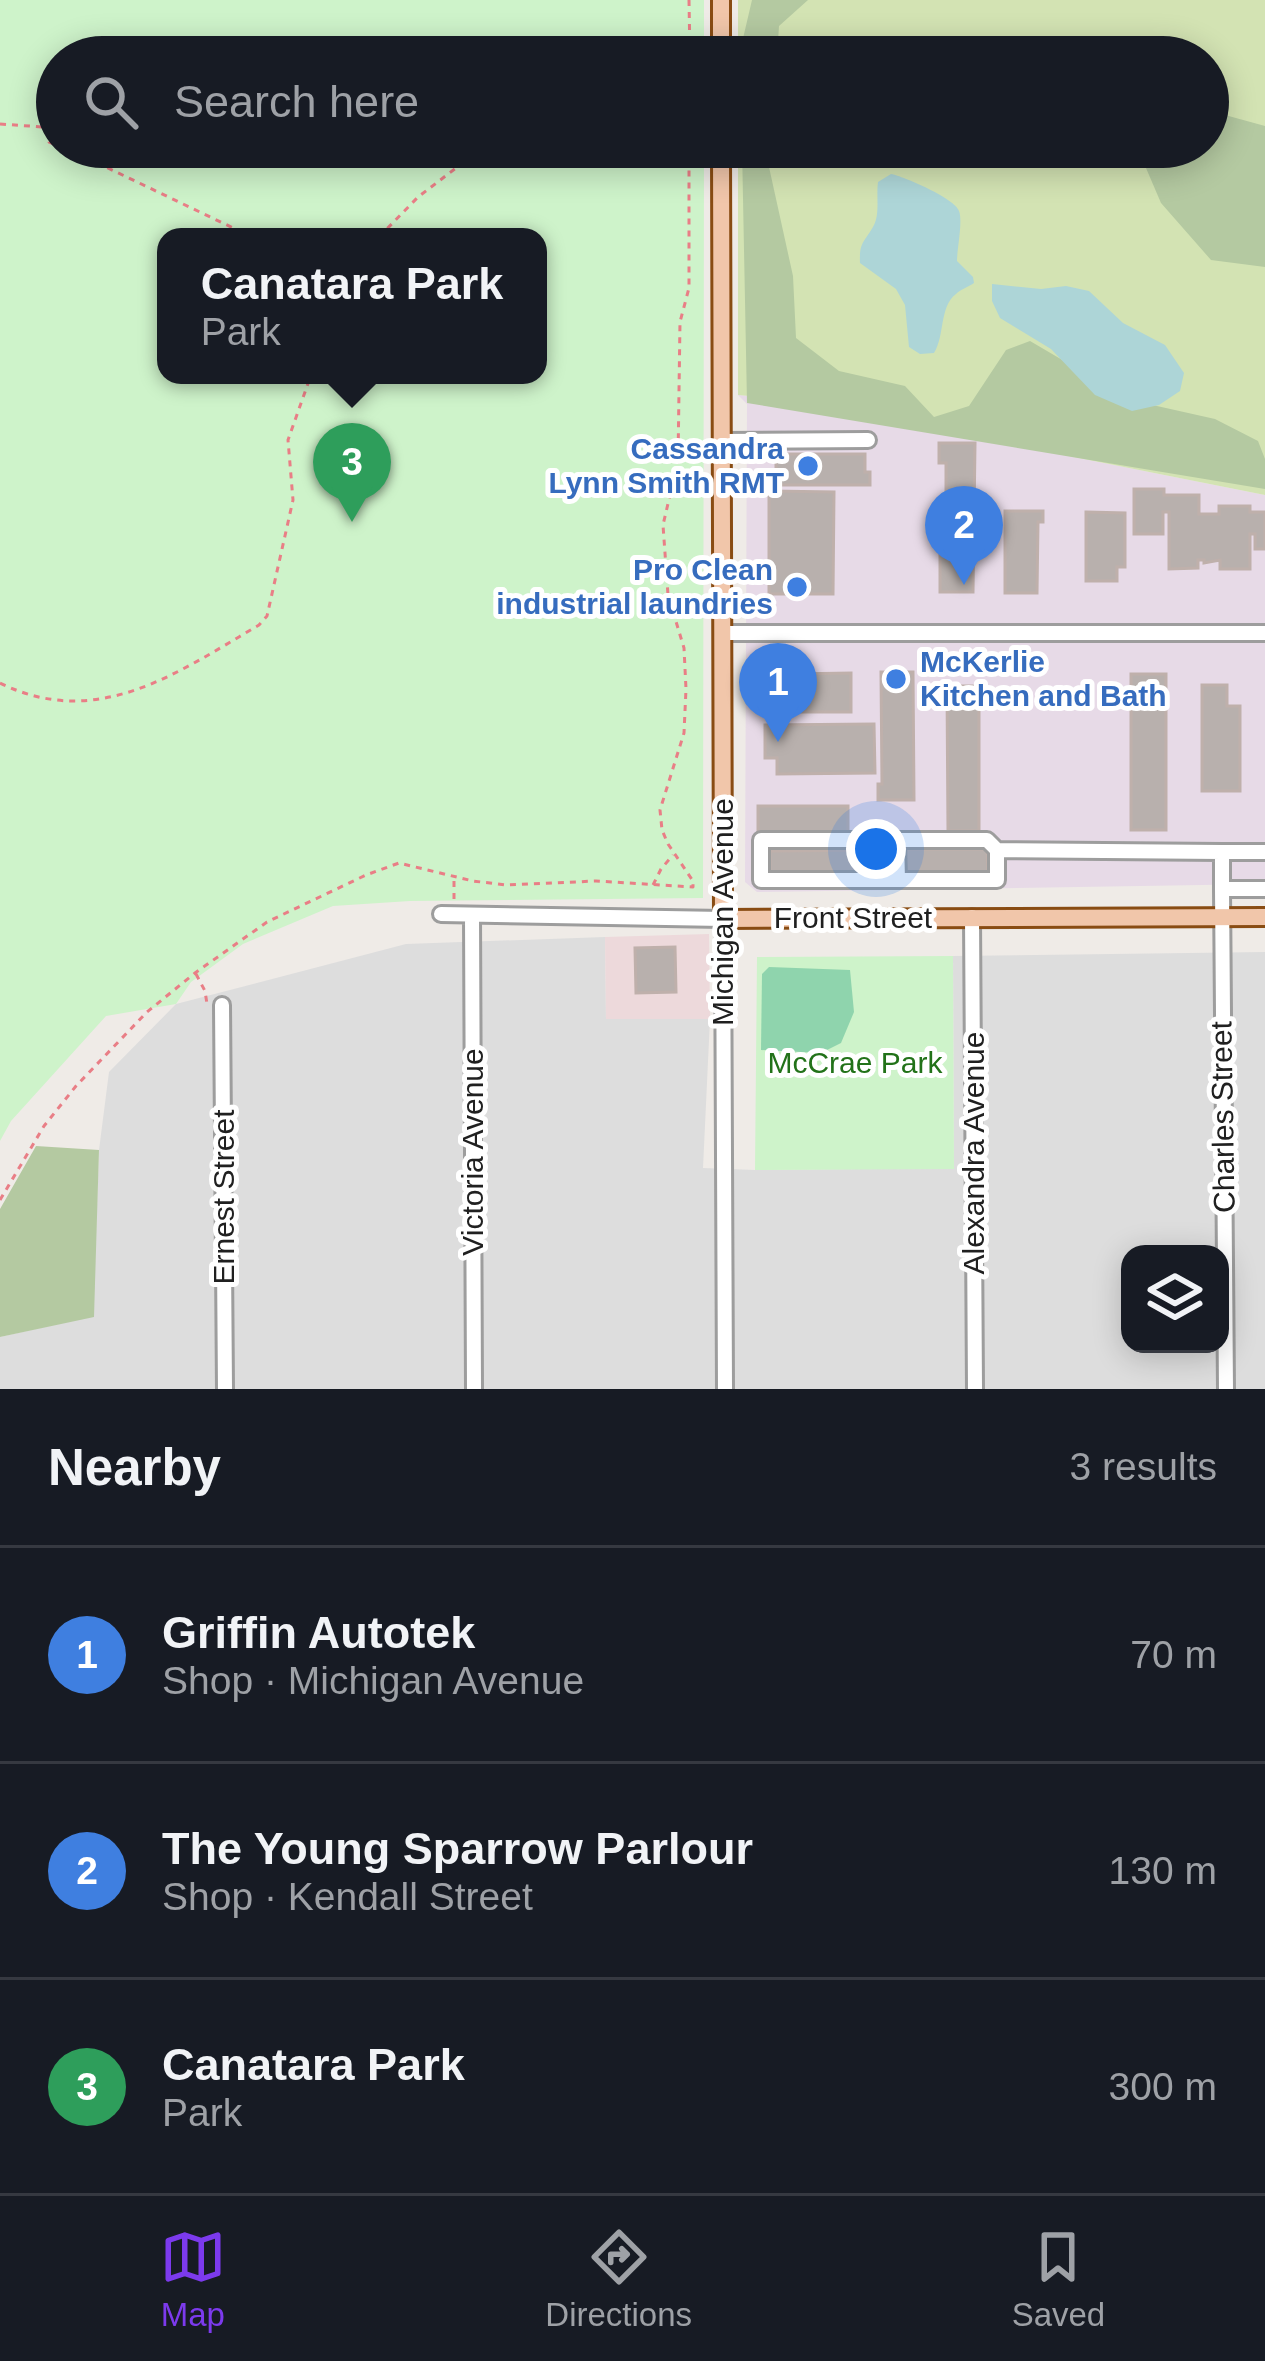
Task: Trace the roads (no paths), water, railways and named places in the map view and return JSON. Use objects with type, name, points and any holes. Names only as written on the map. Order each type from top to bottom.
[{"type":"main road","points":[[721,0],[721,36]]},
{"type":"main road","name":"Michigan Avenue","points":[[721,168],[723,920]]},
{"type":"main road","name":"Front Street","points":[[723,920],[1265,917]]},
{"type":"street","points":[[722,441],[868,440]]},
{"type":"street","points":[[722,633],[1265,633]]},
{"type":"street","points":[[997,850],[997,880],[761,880],[761,840],[987,840],[997,850],[1265,852]]},
{"type":"street","points":[[897,840],[898,880]]},
{"type":"street","name":"Charles Street","points":[[1222,852],[1226,1389]]},
{"type":"street","points":[[1222,889],[1265,889]]},
{"type":"street","name":"Front Street","points":[[440,914],[723,920]]},
{"type":"street","name":"Victoria Avenue","points":[[472,915],[474,1389]]},
{"type":"street","name":"Alexandra Avenue","points":[[972,917],[975,1389]]},
{"type":"street","name":"Michigan Avenue","points":[[723,920],[724,1389]]},
{"type":"street","name":"Ernest Street","points":[[222,1005],[225,1389]]},
{"type":"water","points":[[891,174],[917,183],[959,211],[957,261],[974,283],[951,300],[934,353],[920,354],[909,347],[905,305],[896,289],[860,263],[862,246],[876,220],[878,182]]},
{"type":"water","points":[[992,284],[1089,291],[1123,323],[1165,345],[1184,373],[1180,391],[1159,405],[1132,411],[1095,395],[1051,349],[1000,318],[992,301]]},
{"type":"place","name":"Cassandra Lynn Smith RMT","points":[[808,466]]},
{"type":"place","name":"Canatara Park","points":[[352,522]]},
{"type":"place","name":"The Young Sparrow Parlour","points":[[964,585]]},
{"type":"place","name":"Pro Clean industrial laundries","points":[[797,587]]},
{"type":"place","name":"McKerlie Kitchen and Bath","points":[[896,679]]},
{"type":"place","name":"Griffin Autotek","points":[[778,742]]},
{"type":"park label","name":"McCrae Park","points":[[855,1063]]}]
